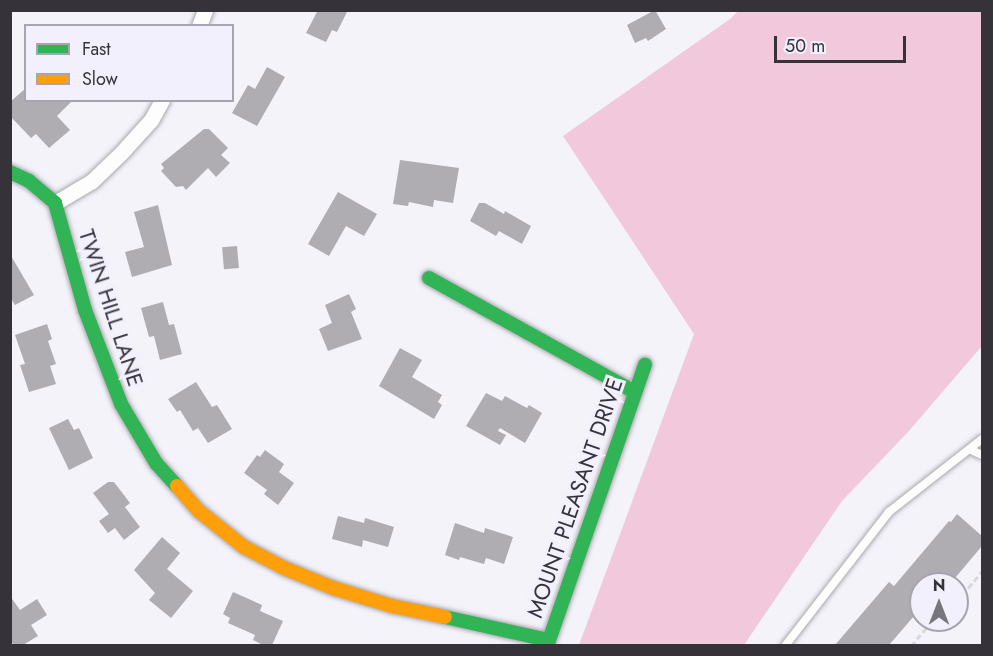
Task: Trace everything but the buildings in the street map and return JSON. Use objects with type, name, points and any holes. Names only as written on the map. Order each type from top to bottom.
[{"type":"street","points":[[10,172],[29,181],[55,203],[92,181],[151,120],[161,102]]},
{"type":"street","name":"TWIN HILL LANE","points":[[55,203],[85,310],[121,404],[156,463],[199,511],[244,547],[333,588],[392,606],[547,643]]},
{"type":"street","points":[[429,278],[633,391]]},
{"type":"street","name":"MOUNT PLEASANT DRIVE","points":[[547,643],[633,391],[645,365]]},
{"type":"lane","points":[[785,645],[889,512],[971,450],[982,439]]},
{"type":"lane","points":[[971,450],[982,455]]},
{"type":"path","points":[[969,587],[982,570]]},
{"type":"path","points":[[911,645],[922,632]]},
{"type":"shaded area","points":[[738,11],[982,11],[982,346],[908,432],[842,501],[744,645],[579,645],[694,334],[563,136],[730,19]]},
{"type":"traffic: fast","points":[[10,172],[29,181],[55,203],[85,310],[121,404],[156,463],[177,486]]},
{"type":"traffic: fast","points":[[429,278],[633,391]]},
{"type":"traffic: fast","points":[[547,646],[645,365]]},
{"type":"traffic: fast","points":[[445,617],[548,640]]},
{"type":"traffic: slow","points":[[177,486],[199,511],[244,547],[284,568],[333,588],[392,606],[445,617]]}]
